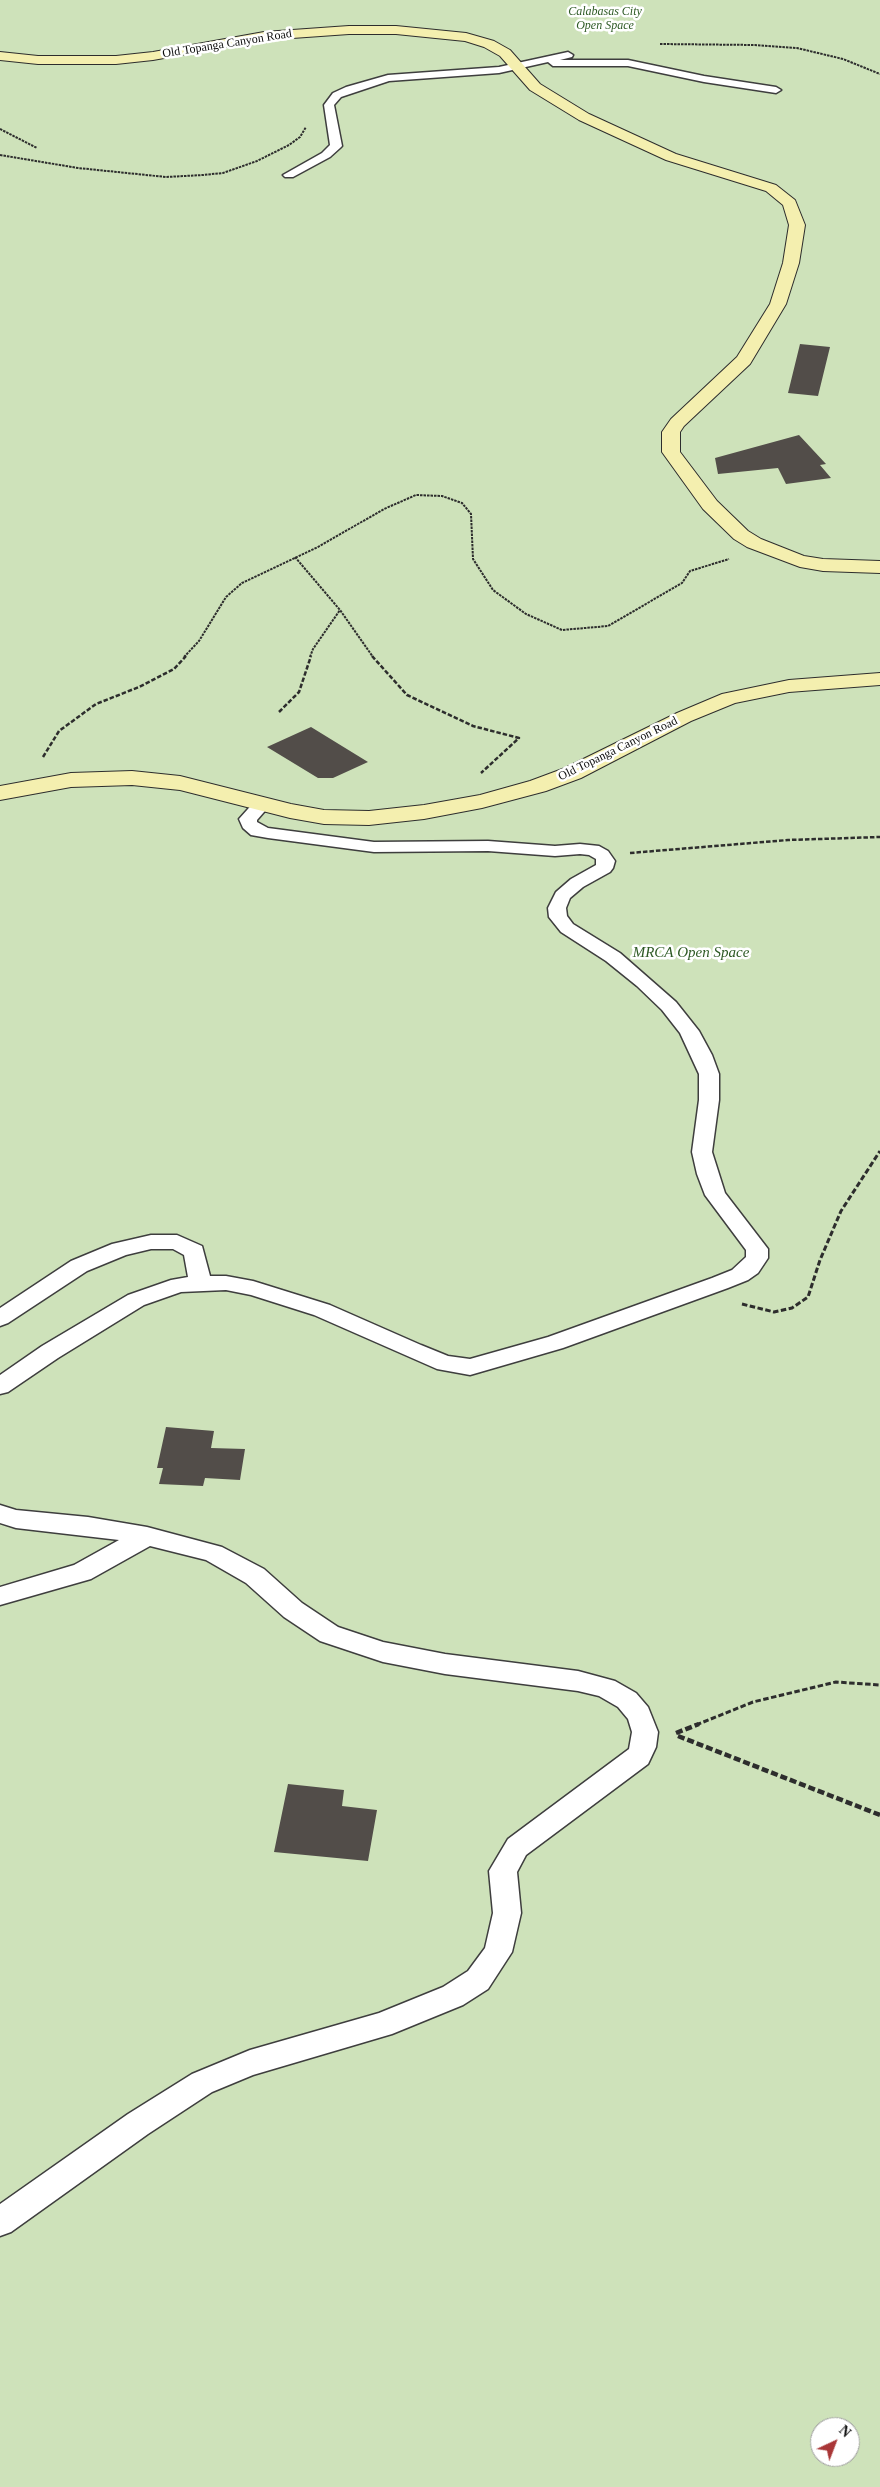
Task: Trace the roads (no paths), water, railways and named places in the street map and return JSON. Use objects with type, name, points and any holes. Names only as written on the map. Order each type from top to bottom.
[{"type":"main road","name":"Old Topanga Canyon Road","points":[[0,56],[38,60],[116,60],[153,56],[234,40],[273,35],[348,30],[396,30],[441,33],[489,44],[505,53],[535,87],[584,117],[671,157],[771,188],[790,204],[797,226],[791,263],[778,304],[744,360],[677,423],[671,432],[671,452],[710,505],[741,535],[766,548],[800,561],[823,565],[880,567]]},
{"type":"main road","name":"Old Topanga Canyon Road","points":[[0,793],[72,780],[132,778],[180,783],[307,814],[362,818],[424,812],[482,801],[531,788],[573,773],[684,717],[729,698],[789,686],[880,679]]},
{"type":"lane","points":[[535,63],[568,55]]},
{"type":"lane","points":[[289,175],[326,155],[336,146],[328,112],[329,105],[337,94],[362,84],[388,78],[499,70],[515,65],[535,63],[628,64],[704,79],[776,90]]},
{"type":"lane","points":[[0,1386],[50,1352],[136,1300],[178,1285],[226,1283],[253,1288],[288,1298],[445,1363],[470,1367],[554,1343],[693,1293],[740,1275],[750,1268],[757,1258],[757,1249],[716,1195],[707,1174],[702,1152],[709,1100],[708,1074],[702,1055],[689,1031],[669,1006],[644,982],[613,956],[567,928],[558,917],[557,908],[562,896],[577,883],[604,868],[606,861],[602,855],[586,850],[555,851],[488,846],[374,847],[268,833],[257,831],[248,824],[248,819],[262,804]]},
{"type":"lane","points":[[0,1318],[79,1266],[120,1249],[151,1242],[177,1242],[194,1251],[200,1283]]},
{"type":"lane","points":[[0,1514],[16,1519],[88,1526],[147,1536],[213,1553],[255,1576],[293,1610],[329,1634],[374,1649],[445,1664],[578,1681],[606,1688],[627,1700],[639,1714],[645,1732],[643,1747],[639,1756],[517,1847],[503,1871],[507,1912],[498,1952],[478,1980],[453,1996],[382,2025],[250,2063],[202,2083],[138,2124],[0,2222]]},
{"type":"lane","points":[[0,1596],[82,1572],[147,1536]]},
{"type":"park label","name":"Calabasas City Open Space","points":[[605,19]]},
{"type":"park label","name":"MRCA Open Space","points":[[691,953]]}]
